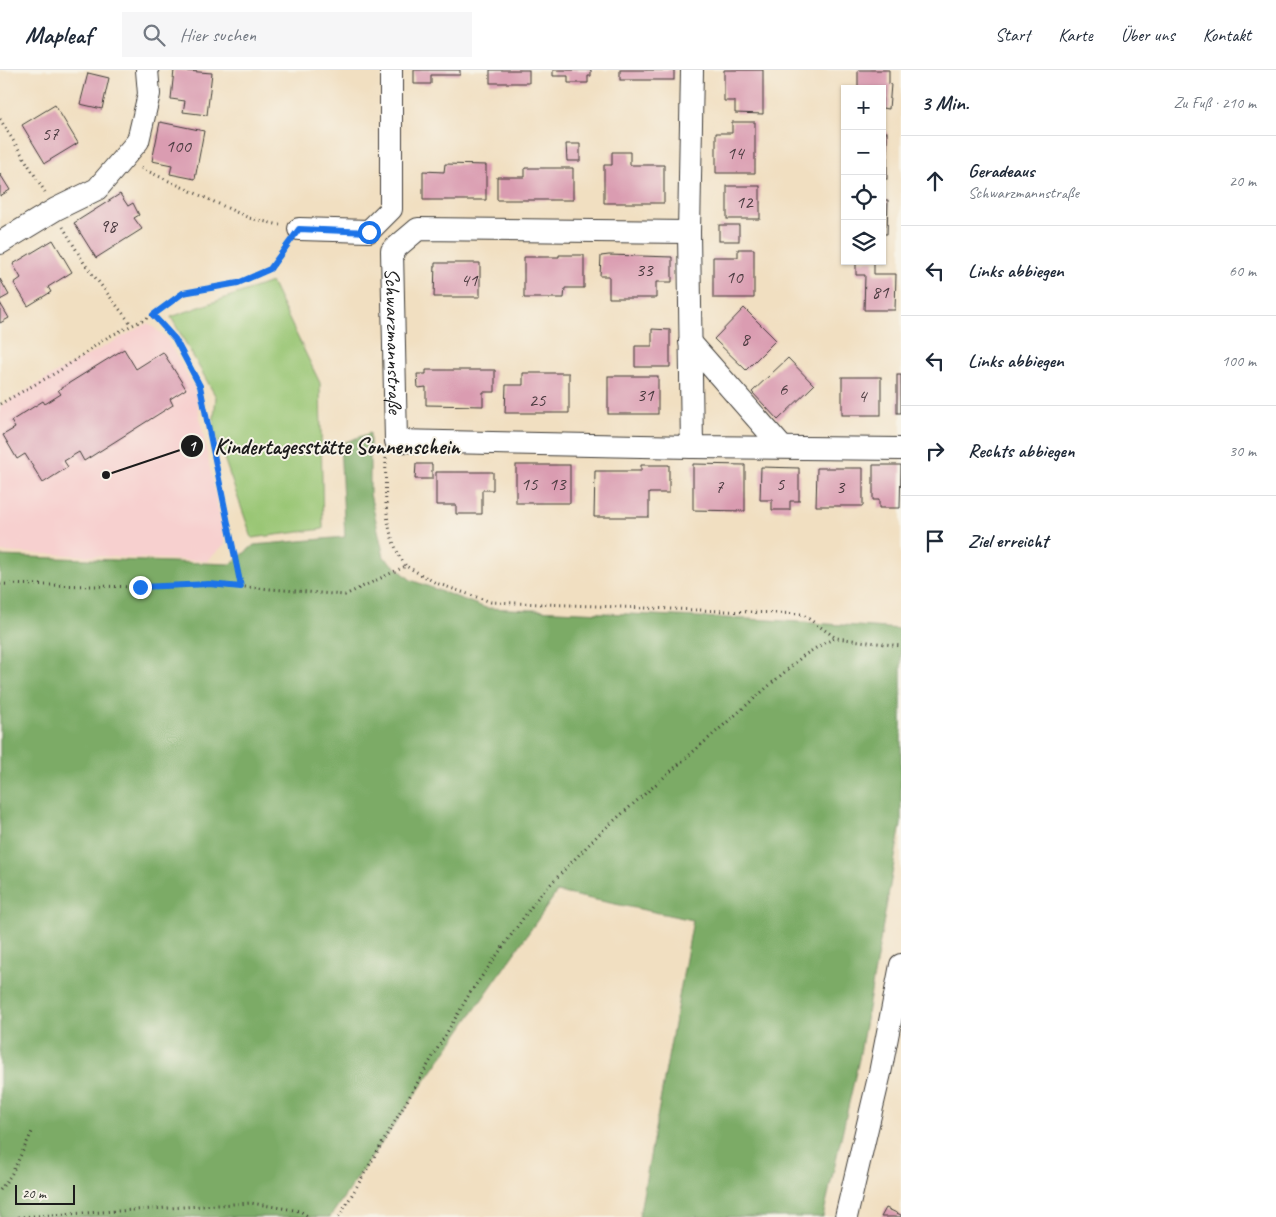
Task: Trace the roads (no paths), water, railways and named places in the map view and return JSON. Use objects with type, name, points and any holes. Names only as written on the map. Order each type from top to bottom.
[{"type":"street","points":[[0,243],[56,209],[97,188],[138,140],[149,94],[147,70]]},
{"type":"street","points":[[299,229],[369,232],[390,209],[391,70]]},
{"type":"street","points":[[692,70],[690,232],[692,447]]},
{"type":"street","name":"Schwarzmannstraße","points":[[690,232],[418,228],[392,251],[396,441],[901,450]]},
{"type":"street","points":[[690,342],[782,447]]},
{"type":"street","points":[[846,1217],[880,1073],[901,966]]},
{"type":"place","name":"Kindertagesstätte Sonnenschein","points":[[106,475]]}]
